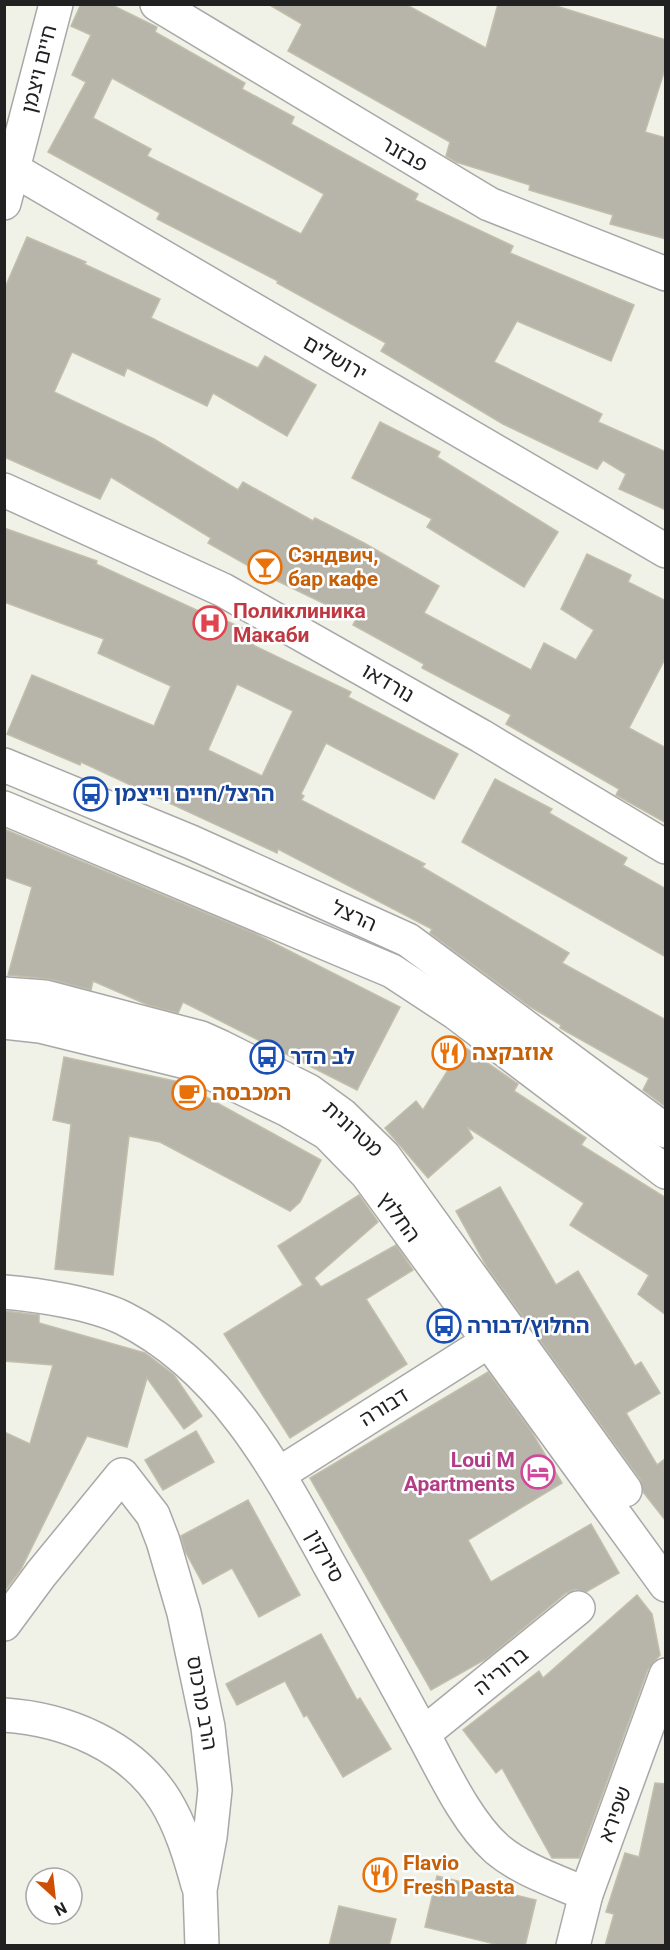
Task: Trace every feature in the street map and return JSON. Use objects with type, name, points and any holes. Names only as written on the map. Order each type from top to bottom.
[{"type":"street","name":"חיים ויצמן","points":[[4,203],[9,167],[56,4]]},
{"type":"street","name":"פבזנר","points":[[157,4],[489,204],[666,274]]},
{"type":"street","name":"ירושלים","points":[[9,167],[666,551]]},
{"type":"street","name":"נורדאו","points":[[4,490],[223,590],[481,736],[666,847]]},
{"type":"street","name":"הרצל","points":[[4,765],[191,842],[408,940],[666,1131]]},
{"type":"street","points":[[4,808],[392,971],[456,1013],[666,1172]]},
{"type":"street","name":"מטרונית","points":[[4,994],[45,997],[201,1038],[309,1091],[342,1115],[384,1156],[660,1566]]},
{"type":"street","name":"החלוץ","points":[[4,1022],[40,1026],[190,1063],[286,1109],[327,1133],[367,1174],[489,1341],[660,1566]]},
{"type":"street","name":"סירקין","points":[[4,1292],[46,1296],[122,1317],[164,1342],[196,1367],[239,1417],[279,1474],[423,1734],[478,1827],[495,1847],[514,1863],[586,1894]]},
{"type":"street","name":"דבורה","points":[[279,1474],[489,1341]]},
{"type":"street","name":"הרב מרכוס","points":[[8,1611],[122,1475],[153,1515],[184,1613],[198,1668],[215,1790],[210,1837],[200,1890],[202,1946]]},
{"type":"street","points":[[660,1566],[666,1612]]},
{"type":"street","name":"ברורי'ה","points":[[423,1734],[578,1608]]},
{"type":"street","name":"שפירא","points":[[573,1946],[586,1894],[665,1681]]},
{"type":"street","points":[[4,1715],[30,1717],[87,1735],[109,1746],[146,1774],[165,1800],[181,1831],[200,1890]]},
{"type":"building","points":[[81,4],[110,4],[157,27],[155,32],[245,83],[242,89],[294,117],[291,124],[418,194],[415,200],[513,246],[510,253],[634,305],[611,361],[517,321],[494,362],[602,414],[598,422],[666,452],[666,510],[619,489],[626,474],[603,460],[597,469],[503,424],[381,351],[386,343],[277,283],[278,281],[157,219],[160,213],[48,152],[86,82],[72,75],[91,35],[71,26]],"holes":[[[112,78],[324,194],[301,234],[147,156],[151,149],[93,118]]]},
{"type":"building","points":[[268,4],[405,4],[486,48],[498,4],[550,4],[666,40],[666,66],[645,132],[666,138],[666,239],[610,224],[613,215],[529,190],[530,185],[456,162],[446,156],[450,142],[288,51],[302,24]]},
{"type":"building","points":[[27,237],[86,262],[84,264],[160,299],[151,318],[258,368],[265,356],[316,385],[287,436],[213,393],[207,406],[127,368],[124,376],[72,352],[54,392],[154,439],[238,490],[243,482],[313,521],[315,518],[439,586],[424,613],[531,670],[544,643],[576,660],[594,630],[561,609],[587,554],[631,575],[628,582],[666,601],[666,657],[629,728],[666,748],[666,823],[616,795],[619,789],[506,724],[511,715],[422,668],[424,664],[353,625],[356,619],[261,573],[208,543],[211,538],[111,477],[100,499],[4,457],[4,290]]},
{"type":"building","points":[[380,422],[440,452],[437,457],[558,532],[524,587],[427,527],[432,519],[352,478]]},
{"type":"building","points":[[4,528],[97,561],[96,564],[203,613],[204,611],[258,635],[253,645],[351,692],[348,697],[458,754],[434,799],[326,743],[301,794],[304,796],[301,800],[425,864],[422,867],[569,953],[562,963],[666,1020],[666,1107],[643,1090],[649,1078],[560,1028],[561,1025],[529,1006],[430,933],[432,929],[278,849],[277,853],[81,762],[80,765],[7,734],[32,675],[154,726],[171,686],[98,653],[104,639],[4,602]],"holes":[[[237,684],[293,711],[262,776],[208,750]]]},
{"type":"building","points":[[495,779],[552,809],[549,813],[627,858],[623,865],[666,889],[666,957],[462,842]]},
{"type":"building","points":[[4,829],[256,934],[400,1007],[357,1090],[183,1002],[178,1013],[148,1005],[93,981],[91,990],[50,979],[8,975],[32,887],[4,877]]},
{"type":"building","points":[[463,1046],[518,1084],[514,1091],[586,1138],[581,1145],[666,1198],[666,1315],[638,1294],[649,1275],[570,1225],[584,1203],[467,1127],[473,1138],[428,1178],[385,1128],[416,1101],[423,1110]]},
{"type":"building","points":[[64,1057],[179,1082],[321,1160],[300,1202],[290,1211],[160,1142],[129,1136],[113,1275],[55,1269],[71,1124],[53,1120]]},
{"type":"building","points":[[500,1187],[556,1285],[578,1271],[635,1366],[641,1362],[660,1393],[626,1413],[657,1465],[666,1458],[666,1521],[643,1492],[640,1479],[487,1267],[456,1211]]},
{"type":"building","points":[[359,1195],[378,1222],[314,1278],[321,1287],[396,1245],[413,1270],[366,1299],[407,1364],[290,1438],[224,1334],[303,1285],[278,1246]]},
{"type":"building","points":[[4,1311],[39,1315],[39,1323],[145,1353],[174,1375],[202,1416],[184,1429],[147,1378],[127,1447],[87,1436],[21,1569],[4,1592],[4,1432],[30,1444],[53,1365],[4,1361]]},
{"type":"building","points":[[488,1372],[531,1431],[562,1483],[468,1540],[491,1582],[591,1524],[619,1573],[586,1592],[576,1589],[566,1593],[486,1659],[431,1690],[310,1478]]},
{"type":"building","points":[[196,1431],[214,1462],[163,1490],[145,1460]]},
{"type":"building","points":[[248,1500],[300,1595],[259,1617],[232,1568],[203,1584],[185,1551],[181,1536]]},
{"type":"building","points":[[637,1595],[652,1614],[660,1655],[648,1669],[579,1858],[552,1858],[502,1768],[496,1773],[463,1730],[539,1671],[543,1678]]},
{"type":"building","points":[[321,1634],[357,1700],[360,1698],[391,1749],[343,1777],[307,1715],[304,1717],[285,1681],[237,1705],[226,1684]]},
{"type":"building","points":[[655,1783],[666,1784],[666,1946],[605,1946],[614,1914],[606,1912],[625,1853],[639,1857]]},
{"type":"building","points":[[437,1876],[536,1900],[525,1946],[503,1946],[425,1927]]},
{"type":"building","points":[[339,1906],[396,1919],[389,1946],[329,1946]]},
{"type":"place","name":"Сэндвич, бар кафе","points":[[265,567]]},
{"type":"place","name":"Поликлиника Макаби","points":[[210,623]]},
{"type":"place","name":"הרצל/חיים וייצמן","points":[[91,794]]},
{"type":"place","name":"אוזבקצה","points":[[449,1053]]},
{"type":"place","name":"לב הדר","points":[[267,1057]]},
{"type":"place","name":"המכבסה","points":[[189,1093]]},
{"type":"place","name":"החלוץ/דבורה","points":[[444,1326]]},
{"type":"place","name":"Loui M Apartments","points":[[538,1472]]},
{"type":"place","name":"Flavio Fresh Pasta","points":[[380,1875]]}]
